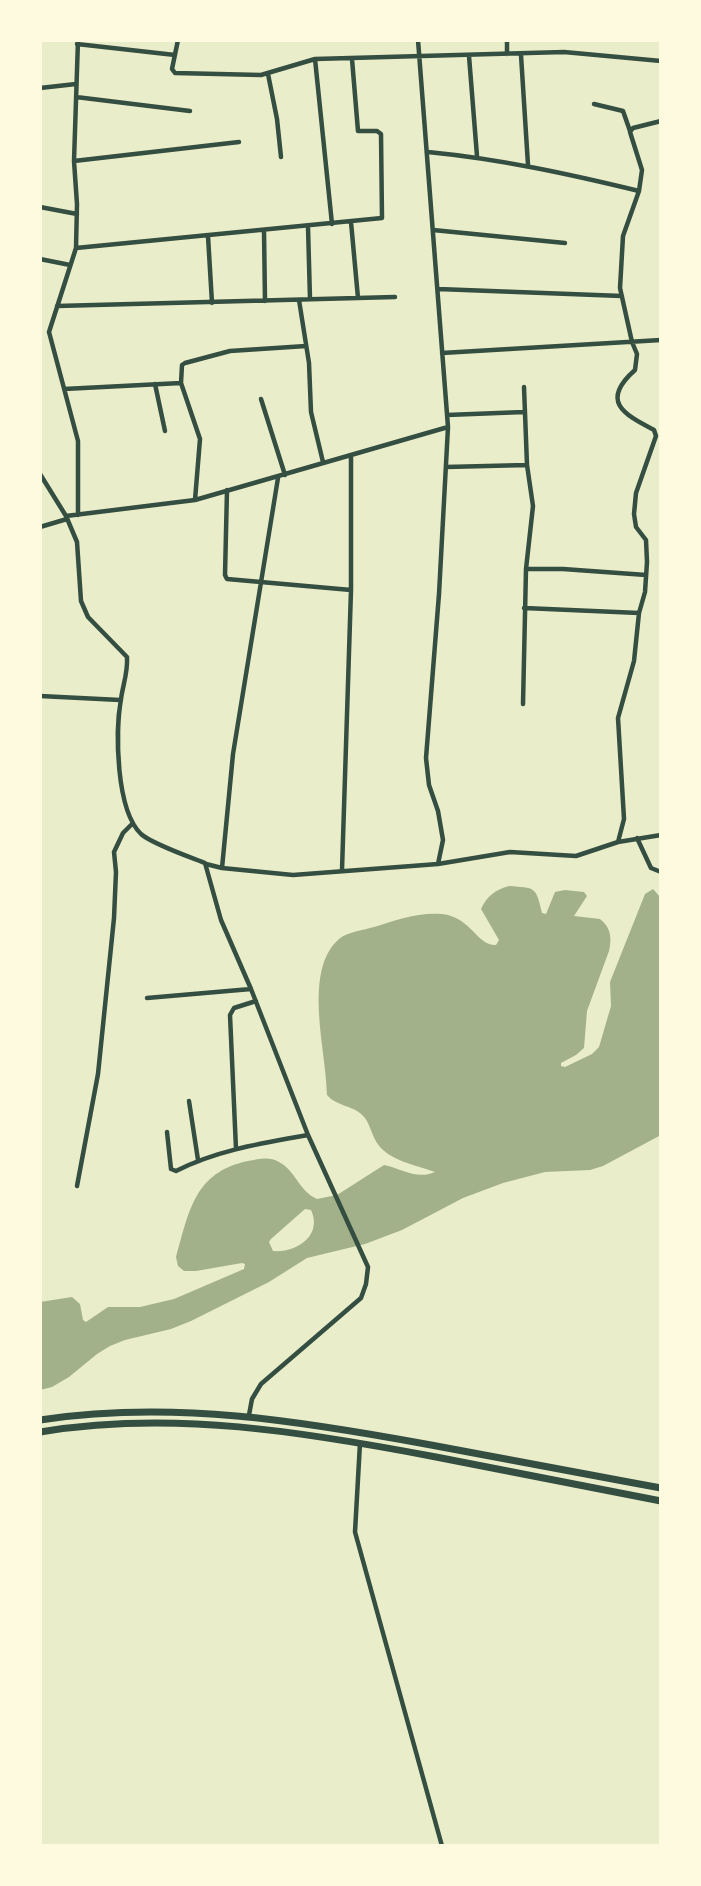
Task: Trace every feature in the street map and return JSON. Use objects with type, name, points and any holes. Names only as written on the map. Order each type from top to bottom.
[{"type":"highway","points":[[40,1420],[131,1410],[249,1415],[346,1429],[661,1488]]},
{"type":"highway","points":[[272,1430],[274,1418]]},
{"type":"highway","points":[[40,1432],[100,1424],[172,1422],[272,1430],[344,1440],[661,1501]]},
{"type":"highway","points":[[344,1440],[346,1429]]},
{"type":"highway","points":[[391,1449],[393,1438]]},
{"type":"street","points":[[178,40],[172,69],[175,73],[268,74],[315,60],[564,52],[661,61]]},
{"type":"street","points":[[418,40],[448,427],[426,758],[429,785],[438,811],[443,840],[438,863]]},
{"type":"street","points":[[507,40],[507,54]]},
{"type":"street","points":[[78,515],[78,441],[49,332],[76,248],[74,161],[77,42],[174,55]]},
{"type":"street","points":[[521,54],[528,165]]},
{"type":"street","points":[[469,55],[477,156]]},
{"type":"street","points":[[76,248],[332,225],[383,216],[381,134],[377,131],[358,131],[352,59]]},
{"type":"street","points":[[315,60],[332,225]]},
{"type":"street","points":[[268,74],[281,156]]},
{"type":"street","points":[[40,88],[76,84]]},
{"type":"street","points":[[76,97],[190,111]]},
{"type":"street","points":[[594,104],[623,111],[642,170],[639,191],[624,236],[620,288],[637,354],[635,370],[624,380],[618,395],[619,407],[628,417],[654,430],[656,436],[636,494],[634,514],[636,527],[646,540],[646,575],[634,661],[618,718],[624,819],[618,842]]},
{"type":"street","points":[[630,132],[633,128],[661,121]]},
{"type":"street","points":[[74,161],[239,142]]},
{"type":"street","points":[[428,152],[477,156],[528,165],[639,191]]},
{"type":"street","points":[[40,207],[77,214]]},
{"type":"street","points":[[351,222],[358,298]]},
{"type":"street","points":[[308,227],[310,299]]},
{"type":"street","points":[[433,230],[565,243]]},
{"type":"street","points":[[264,231],[265,301]]},
{"type":"street","points":[[208,236],[212,303]]},
{"type":"street","points":[[40,259],[71,265]]},
{"type":"street","points":[[438,289],[621,296]]},
{"type":"street","points":[[57,306],[395,297]]},
{"type":"street","points":[[299,300],[311,412],[323,461]]},
{"type":"street","points":[[441,353],[661,340]]},
{"type":"street","points":[[195,500],[200,439],[181,383],[180,368],[185,363],[230,351],[306,346]]},
{"type":"street","points":[[64,389],[181,383]]},
{"type":"street","points":[[155,384],[165,431]]},
{"type":"street","points":[[523,704],[524,608],[533,506],[527,465],[524,387]]},
{"type":"street","points":[[261,399],[285,475]]},
{"type":"street","points":[[447,415],[524,412]]},
{"type":"street","points":[[40,527],[78,515],[195,500],[448,427]]},
{"type":"street","points":[[342,870],[351,590],[351,456]]},
{"type":"street","points":[[446,467],[527,465]]},
{"type":"street","points":[[40,474],[67,518],[77,542],[81,601],[88,617],[127,657],[128,673],[121,700],[118,773],[133,823],[142,836],[222,868],[293,875],[438,863],[510,852],[576,856],[618,842],[661,835]]},
{"type":"street","points":[[222,868],[233,754],[278,478]]},
{"type":"street","points":[[227,490],[226,577],[262,583],[351,590]]},
{"type":"street","points":[[526,569],[646,575]]},
{"type":"street","points":[[524,608],[639,613]]},
{"type":"street","points":[[40,696],[121,700]]},
{"type":"street","points":[[77,1186],[98,1074],[114,918],[114,852],[123,833],[133,823]]},
{"type":"street","points":[[637,838],[651,868],[661,872]]},
{"type":"street","points":[[205,863],[221,920],[321,1166],[368,1267],[366,1284],[360,1298],[261,1384],[256,1391],[249,1415]]},
{"type":"street","points":[[147,998],[251,989]]},
{"type":"street","points":[[236,1149],[230,1015],[234,1008],[256,1001]]},
{"type":"street","points":[[190,1101],[198,1160]]},
{"type":"street","points":[[167,1132],[173,1171],[198,1160],[236,1149],[308,1135]]},
{"type":"street","points":[[360,1443],[355,1532],[442,1846]]},
{"type":"shaded area","points":[[509,886],[533,890],[542,913],[546,914],[555,892],[584,892],[587,896],[574,916],[600,919],[608,929],[609,951],[587,1011],[584,1048],[561,1063],[561,1066],[565,1067],[592,1054],[599,1047],[611,1006],[610,982],[645,894],[653,889],[661,898],[661,1135],[603,1166],[590,1170],[545,1172],[503,1183],[463,1198],[402,1230],[365,1244],[307,1258],[269,1282],[191,1321],[110,1346],[69,1377],[52,1387],[40,1390],[40,1302],[72,1297],[80,1304],[83,1320],[86,1322],[108,1307],[140,1307],[174,1299],[244,1269],[245,1264],[242,1263],[184,1271],[178,1266],[176,1257],[197,1196],[216,1174],[230,1166],[260,1159],[275,1160],[289,1170],[306,1191],[317,1199],[337,1195],[384,1165],[422,1175],[435,1172],[403,1162],[388,1154],[377,1143],[361,1114],[327,1095],[319,1013],[322,971],[328,953],[342,937],[416,915],[452,916],[467,925],[484,941],[496,945],[499,940],[481,909],[489,897]],"holes":[[[305,1209],[311,1210],[313,1228],[305,1241],[290,1249],[273,1251],[269,1242],[271,1239]]]}]
